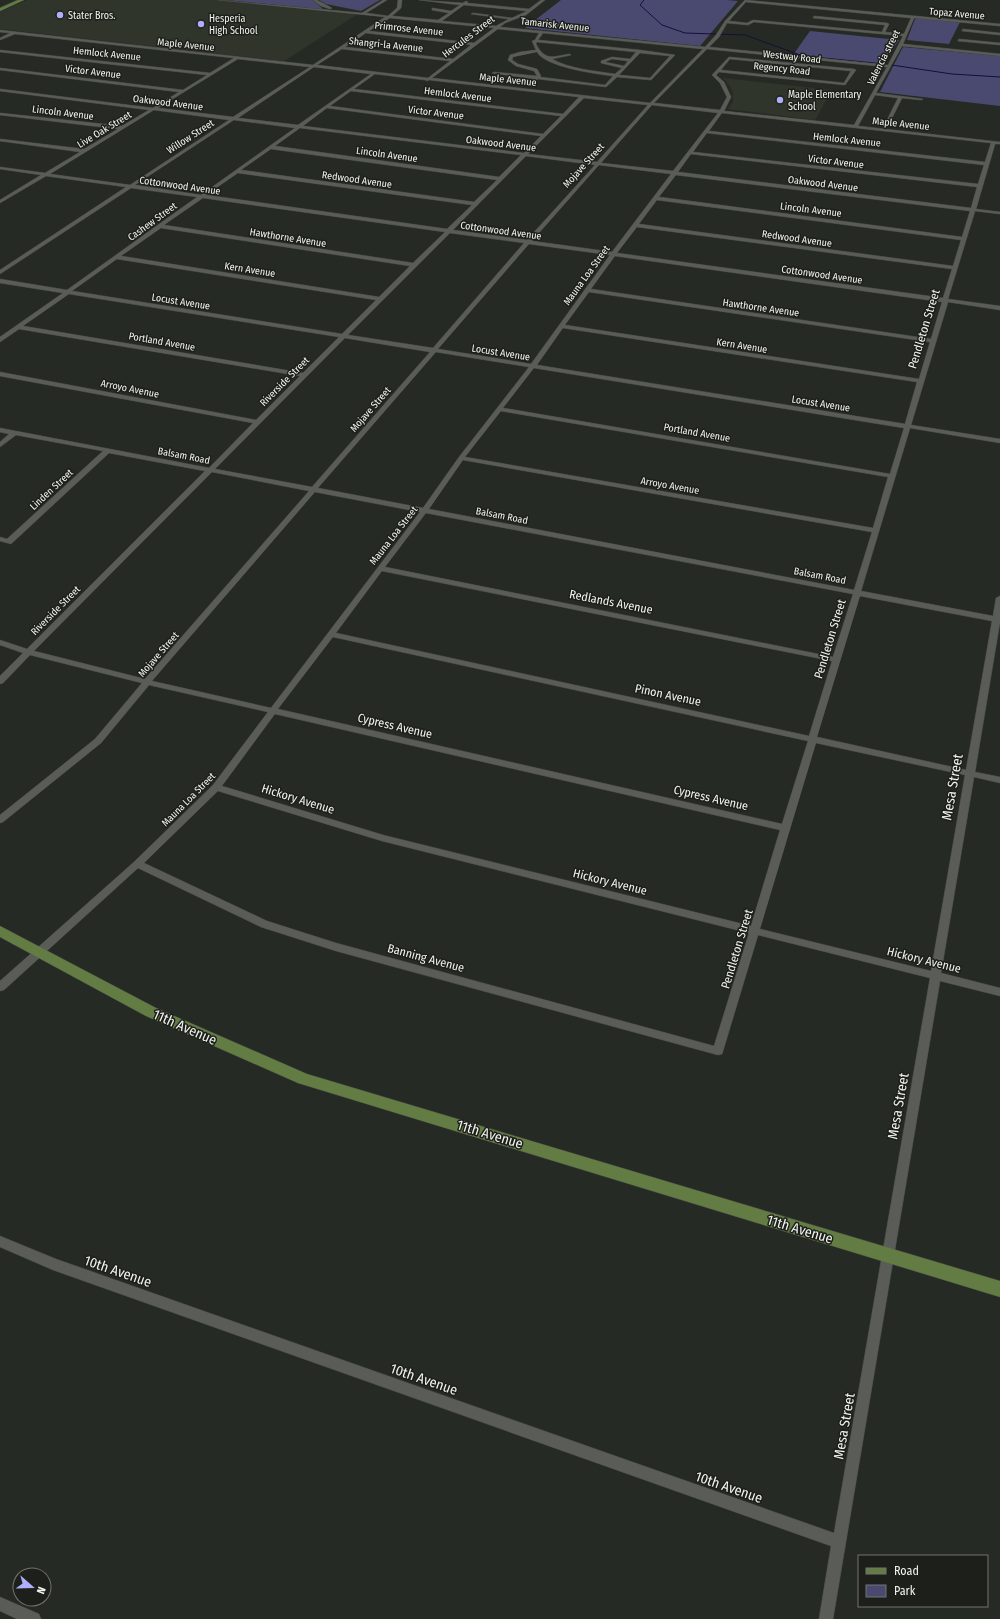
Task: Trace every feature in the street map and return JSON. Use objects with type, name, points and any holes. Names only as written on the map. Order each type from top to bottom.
[{"type":"main road","points":[[0,9],[16,1],[22,0]]},
{"type":"main road","name":"11th Avenue","points":[[0,931],[151,1012],[303,1079],[1000,1289]]},
{"type":"street","name":"Tamarisk Avenue","points":[[220,0],[498,26],[889,66]]},
{"type":"street","points":[[316,0],[322,5],[344,11]]},
{"type":"street","points":[[364,13],[385,0]]},
{"type":"street","points":[[390,16],[399,8],[400,0]]},
{"type":"street","points":[[421,0],[530,10]]},
{"type":"street","points":[[440,21],[470,0]]},
{"type":"street","points":[[536,1],[542,1]]},
{"type":"street","name":"Hercules Street","points":[[427,80],[498,26],[512,18],[522,15],[542,1]]},
{"type":"street","name":"Topaz Avenue","points":[[745,1],[1000,24]]},
{"type":"street","name":"Mojave Street","points":[[0,820],[98,741],[146,682],[528,242],[651,104],[718,36],[726,22],[745,1]]},
{"type":"street","points":[[820,17],[826,8]]},
{"type":"street","points":[[433,9],[452,12]]},
{"type":"street","points":[[472,14],[512,18]]},
{"type":"street","name":"Willow Street","points":[[0,272],[390,16]]},
{"type":"street","name":"Valencia street","points":[[855,127],[901,45],[913,16]]},
{"type":"street","points":[[814,17],[887,24],[883,33]]},
{"type":"street","points":[[726,22],[748,24],[753,21],[904,35]]},
{"type":"street","points":[[963,30],[1000,34]]},
{"type":"street","points":[[534,40],[542,31]]},
{"type":"street","name":"Maple Avenue","points":[[0,32],[427,80],[524,89],[1000,144]]},
{"type":"street","name":"Primrose Avenue","points":[[366,32],[474,44]]},
{"type":"street","points":[[0,39],[14,33]]},
{"type":"street","points":[[534,40],[536,51]]},
{"type":"street","points":[[524,89],[536,79],[539,73],[536,70],[517,65],[510,60],[511,56],[520,53],[536,51],[547,59],[564,66],[590,72],[651,79],[673,55],[534,40]]},
{"type":"street","points":[[959,40],[1000,44]]},
{"type":"street","points":[[654,53],[663,43]]},
{"type":"street","points":[[901,45],[1000,55]]},
{"type":"street","name":"Shangri-la Avenue","points":[[341,48],[453,60]]},
{"type":"street","name":"Hemlock Avenue","points":[[0,50],[212,74]]},
{"type":"street","points":[[494,73],[606,86],[640,52]]},
{"type":"street","points":[[756,61],[762,53]]},
{"type":"street","points":[[547,59],[569,55]]},
{"type":"street","points":[[625,67],[602,62],[605,59],[612,58],[632,60]]},
{"type":"street","name":"Westway Road","points":[[718,71],[729,58],[854,70],[845,84]]},
{"type":"street","name":"Live Oak Street","points":[[0,202],[236,59]]},
{"type":"street","name":"Victor Avenue","points":[[0,69],[184,91]]},
{"type":"street","name":"Regency Road","points":[[718,71],[845,84]]},
{"type":"street","name":"Mauna Loa Street","points":[[0,988],[39,951],[137,864],[216,787],[425,510],[461,458],[533,366],[613,254],[637,225],[655,198],[721,112],[729,97],[722,82],[714,75],[718,71]]},
{"type":"street","name":"Cashew Street","points":[[0,340],[373,74]]},
{"type":"street","name":"Oakwood Avenue","points":[[0,90],[1000,213]]},
{"type":"street","name":"Hemlock Avenue","points":[[351,90],[564,115]]},
{"type":"street","points":[[874,94],[921,99]]},
{"type":"street","name":"Riverside Street","points":[[0,680],[583,96]]},
{"type":"street","points":[[887,124],[900,97]]},
{"type":"street","name":"Victor Avenue","points":[[326,107],[544,135]]},
{"type":"street","name":"Lincoln Avenue","points":[[0,114],[124,128]]},
{"type":"street","name":"Hemlock Avenue","points":[[706,132],[987,164]]},
{"type":"street","points":[[0,140],[86,151]]},
{"type":"street","name":"Pendleton Street","points":[[718,1051],[993,143]]},
{"type":"street","name":"Lincoln Avenue","points":[[270,147],[500,179]]},
{"type":"street","name":"Victor Avenue","points":[[690,153],[980,186]]},
{"type":"street","name":"Cottonwood Avenue","points":[[0,168],[1000,308]]},
{"type":"street","name":"Redwood Avenue","points":[[237,171],[475,204]]},
{"type":"street","name":"Lincoln Avenue","points":[[655,198],[964,239]]},
{"type":"street","name":"Redwood Avenue","points":[[637,225],[955,268]]},
{"type":"street","name":"Hawthorne Avenue","points":[[159,226],[413,265]]},
{"type":"street","name":"Kern Avenue","points":[[116,257],[380,299]]},
{"type":"street","name":"Locust Avenue","points":[[0,281],[1000,441]]},
{"type":"street","name":"Hawthorne Avenue","points":[[587,290],[933,341]]},
{"type":"street","name":"Kern Avenue","points":[[561,326],[921,381]]},
{"type":"street","name":"Portland Avenue","points":[[18,327],[303,375]]},
{"type":"street","name":"Arroyo Avenue","points":[[0,374],[257,422]]},
{"type":"street","name":"Portland Avenue","points":[[498,409],[892,476]]},
{"type":"street","name":"Balsam Road","points":[[0,430],[998,619]]},
{"type":"street","points":[[0,445],[14,433]]},
{"type":"street","name":"Linden Street","points":[[0,539],[8,542],[108,450]]},
{"type":"street","name":"Arroyo Avenue","points":[[461,458],[876,531]]},
{"type":"street","name":"Redlands Avenue","points":[[380,568],[837,660]]},
{"type":"street","name":"Mesa Street","points":[[826,1619],[970,773],[998,619],[1000,598]]},
{"type":"street","name":"Pinon Avenue","points":[[331,634],[1000,780]]},
{"type":"street","name":"Cypress Avenue","points":[[0,642],[28,652],[146,682],[786,828]]},
{"type":"street","name":"Hickory Avenue","points":[[216,787],[382,838],[1000,992]]},
{"type":"street","name":"Banning Avenue","points":[[137,864],[264,924],[336,947],[718,1051]]},
{"type":"street","name":"10th Avenue","points":[[0,1241],[53,1264],[839,1542]]},
{"type":"street","points":[[0,1604],[34,1619]]},
{"type":"shaded area","name":"Hesperia High School","points":[[27,0],[216,0],[358,14],[284,61],[0,29],[0,12]]},
{"type":"shaded area","name":"Maple Elementary School","points":[[723,78],[832,90],[815,120],[728,109],[733,102],[733,94],[730,86]]},
{"type":"green space","points":[[226,0],[313,0],[323,9],[330,10]]},
{"type":"green space","points":[[319,0],[380,0],[361,11],[326,4]]},
{"type":"green space","points":[[561,0],[738,1],[700,46],[525,28]]},
{"type":"green space","points":[[919,18],[960,22],[949,44],[907,40],[915,19]]},
{"type":"green space","points":[[810,31],[899,40],[883,64],[793,55]]},
{"type":"green space","points":[[903,47],[1000,56],[1000,106],[880,92]]},
{"type":"waterway","points":[[644,0],[640,5],[662,25],[685,33],[745,35],[803,56],[885,64],[952,74],[1000,77]]},
{"type":"place","name":"Stater Bros.","points":[[60,15]]},
{"type":"place","name":"Hesperia High School","points":[[201,24]]},
{"type":"place","name":"Maple Elementary School","points":[[780,100]]}]
